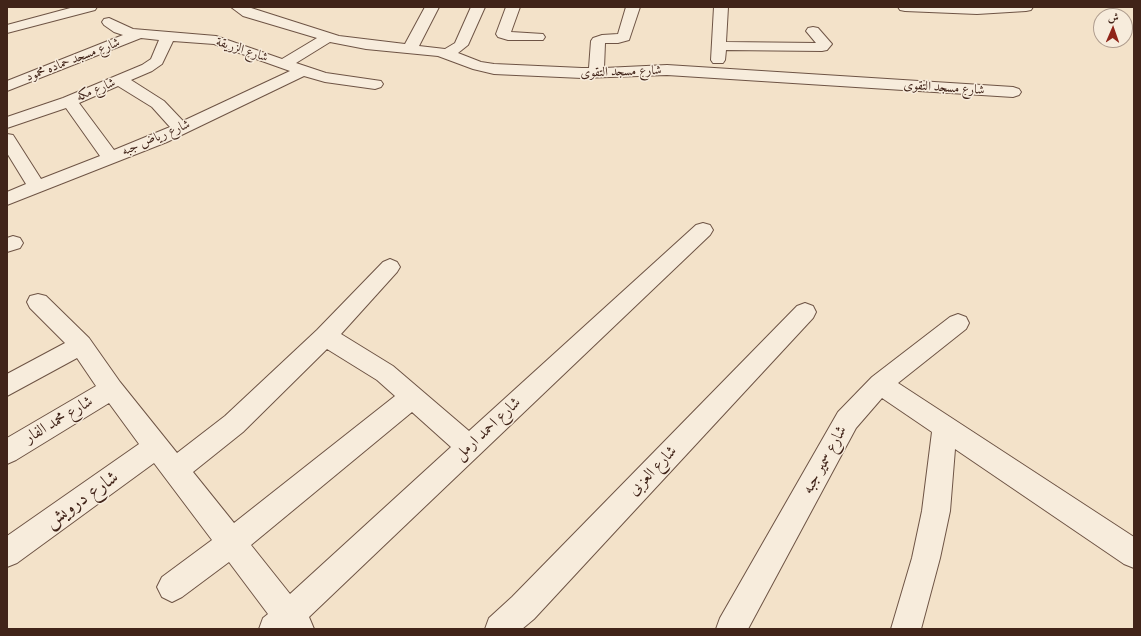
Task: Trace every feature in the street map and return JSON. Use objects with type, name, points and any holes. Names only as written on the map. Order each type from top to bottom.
[{"type":"street","points":[[9,28],[35,7]]},
{"type":"street","points":[[9,28],[90,7]]},
{"type":"street","name":"شارع مسجد التقوى","points":[[238,7],[248,13],[329,37],[356,43],[447,54],[486,68],[596,73],[652,70],[1013,92]]},
{"type":"street","points":[[410,49],[432,7]]},
{"type":"street","points":[[478,7],[486,31]]},
{"type":"street","points":[[447,54],[486,31],[513,7]]},
{"type":"street","points":[[596,73],[598,41],[602,39],[618,39],[624,37],[633,7]]},
{"type":"street","points":[[717,73],[721,7]]},
{"type":"street","points":[[905,7],[978,10],[1026,7]]},
{"type":"street","name":"شارع الزريقة","points":[[109,22],[124,31],[140,34],[216,40],[303,71],[343,80],[375,84]]},
{"type":"street","points":[[356,43],[371,31]]},
{"type":"street","points":[[486,31],[508,36],[538,36]]},
{"type":"street","points":[[719,46],[822,47],[825,44],[813,31]]},
{"type":"street","name":"شارع مسجد حماده محمود","points":[[7,86],[140,34]]},
{"type":"street","name":"شارع مكه","points":[[7,123],[69,101],[141,72],[153,65],[159,57],[168,36]]},
{"type":"street","points":[[284,64],[329,37]]},
{"type":"street","name":"شارع رياض جبه","points":[[7,199],[181,129],[303,71]]},
{"type":"street","points":[[120,80],[158,104],[181,129]]},
{"type":"street","points":[[69,101],[111,158]]},
{"type":"street","points":[[7,139],[37,187]]},
{"type":"street","name":"شارع احمد ارمل","points":[[287,624],[469,448],[703,230]]},
{"type":"street","points":[[176,469],[234,424],[325,336],[390,267]]},
{"type":"street","points":[[38,302],[81,345],[112,389],[176,469],[231,543],[287,624]]},
{"type":"street","name":"شارع العزبى","points":[[500,629],[523,608],[804,312]]},
{"type":"street","name":"شارع سمير جبه","points":[[731,629],[847,420],[880,384],[958,323]]},
{"type":"street","points":[[325,336],[385,373],[411,398],[469,448]]},
{"type":"street","points":[[7,386],[81,345]]},
{"type":"street","points":[[880,384],[1134,554]]},
{"type":"street","name":"شارع محمد الفار","points":[[7,452],[112,389]]},
{"type":"street","points":[[172,587],[231,543],[411,398]]},
{"type":"street","points":[[906,629],[926,558],[936,511],[945,427]]},
{"type":"street","name":"شارع درويش","points":[[7,553],[157,446]]}]
